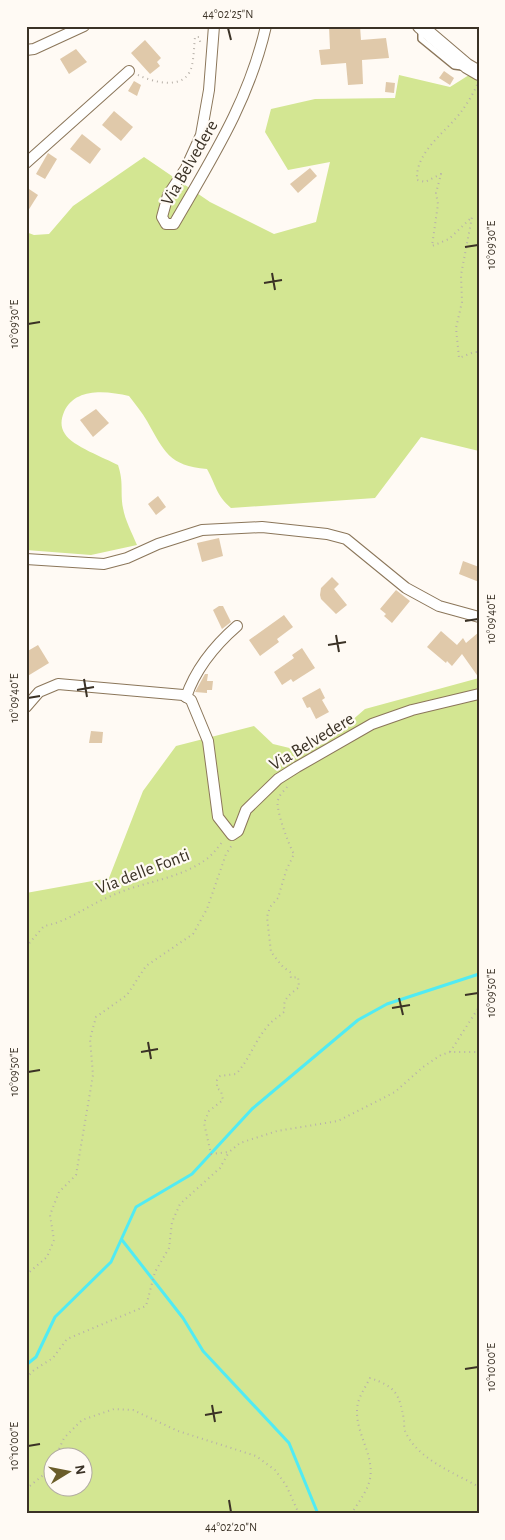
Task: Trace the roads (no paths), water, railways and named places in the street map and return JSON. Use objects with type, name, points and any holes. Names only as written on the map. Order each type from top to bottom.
[{"type":"street","points":[[26,50],[34,49],[84,26]]},
{"type":"street","name":"Via Belvedere","points":[[214,26],[209,90],[201,135],[186,168],[168,195],[162,217],[166,224],[174,224],[239,110],[260,50],[266,26]]},
{"type":"street","points":[[421,27],[475,71]]},
{"type":"street","points":[[26,163],[129,71]]},
{"type":"street","points":[[26,559],[104,564],[127,558],[158,544],[202,530],[262,527],[327,534],[346,539],[406,588],[439,606],[479,617]]},
{"type":"street","points":[[26,707],[39,692],[58,684],[162,692],[186,697],[192,678],[218,642],[237,626]]},
{"type":"street","name":"Via Belvedere","points":[[186,697],[191,700],[208,741],[218,817],[232,835],[238,831],[246,810],[286,774],[372,724],[412,710],[479,694]]},
{"type":"waterway","points":[[26,1365],[36,1357],[55,1317],[111,1262],[136,1207],[192,1174],[252,1109],[358,1020],[387,1004],[479,974]]},
{"type":"waterway","points":[[122,1240],[183,1318],[203,1351],[289,1443],[318,1514]]}]
